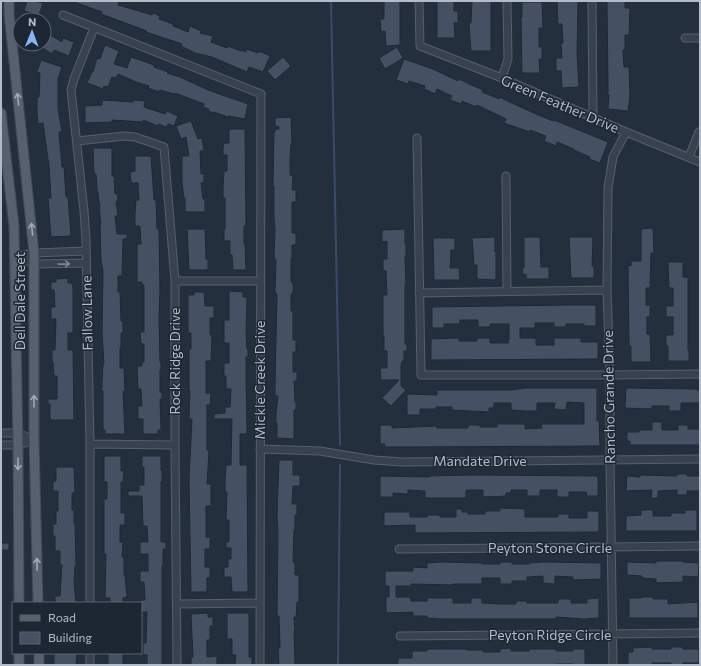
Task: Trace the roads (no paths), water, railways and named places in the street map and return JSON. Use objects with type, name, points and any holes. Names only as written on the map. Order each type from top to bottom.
[{"type":"main road","name":"Dell Dale Street","points":[[9,1],[9,14],[35,264],[34,440],[38,602]]},
{"type":"main road","name":"Dell Dale Street","points":[[1,113],[14,226],[18,433],[19,602]]},
{"type":"main road","points":[[19,654],[19,665]]},
{"type":"main road","points":[[38,654],[39,665]]},
{"type":"street","name":"Green Feather Drive","points":[[419,1],[420,46],[502,78],[626,132],[700,162]]},
{"type":"street","points":[[502,78],[508,59],[507,1]]},
{"type":"street","points":[[592,1],[593,117]]},
{"type":"street","points":[[63,15],[94,28]]},
{"type":"street","name":"Mickle Creek Drive","points":[[94,28],[261,94],[260,665]]},
{"type":"street","name":"Fallow Lane","points":[[90,602],[90,444],[86,251],[84,211],[71,96],[72,84],[94,28]]},
{"type":"street","points":[[685,38],[700,38]]},
{"type":"street","name":"Rancho Grande Drive","points":[[613,665],[610,375],[607,290],[608,188],[613,157],[626,132]]},
{"type":"street","points":[[688,158],[699,132]]},
{"type":"street","name":"Rock Ridge Drive","points":[[77,141],[125,136],[164,147],[175,281],[177,665]]},
{"type":"street","points":[[417,138],[418,293],[421,375],[700,374]]},
{"type":"street","points":[[506,176],[507,291]]},
{"type":"street","points":[[15,257],[34,253],[86,251]]},
{"type":"street","points":[[15,257],[35,264],[86,263]]},
{"type":"street","points":[[175,281],[260,281]]},
{"type":"street","points":[[418,293],[607,290]]},
{"type":"street","points":[[1,433],[18,433],[34,440]]},
{"type":"street","points":[[1,445],[18,445],[34,440]]},
{"type":"street","points":[[90,444],[175,445]]},
{"type":"street","name":"Mandate Drive","points":[[260,449],[320,451],[374,460],[398,462],[700,459]]},
{"type":"street","name":"Peyton Stone Circle","points":[[399,549],[700,546]]},
{"type":"street","points":[[177,604],[259,603]]},
{"type":"street","name":"Peyton Ridge Circle","points":[[400,636],[700,633]]},
{"type":"street","points":[[90,654],[90,665]]},
{"type":"waterway","points":[[331,1],[340,445]]},
{"type":"waterway","points":[[338,665],[340,465]]}]
